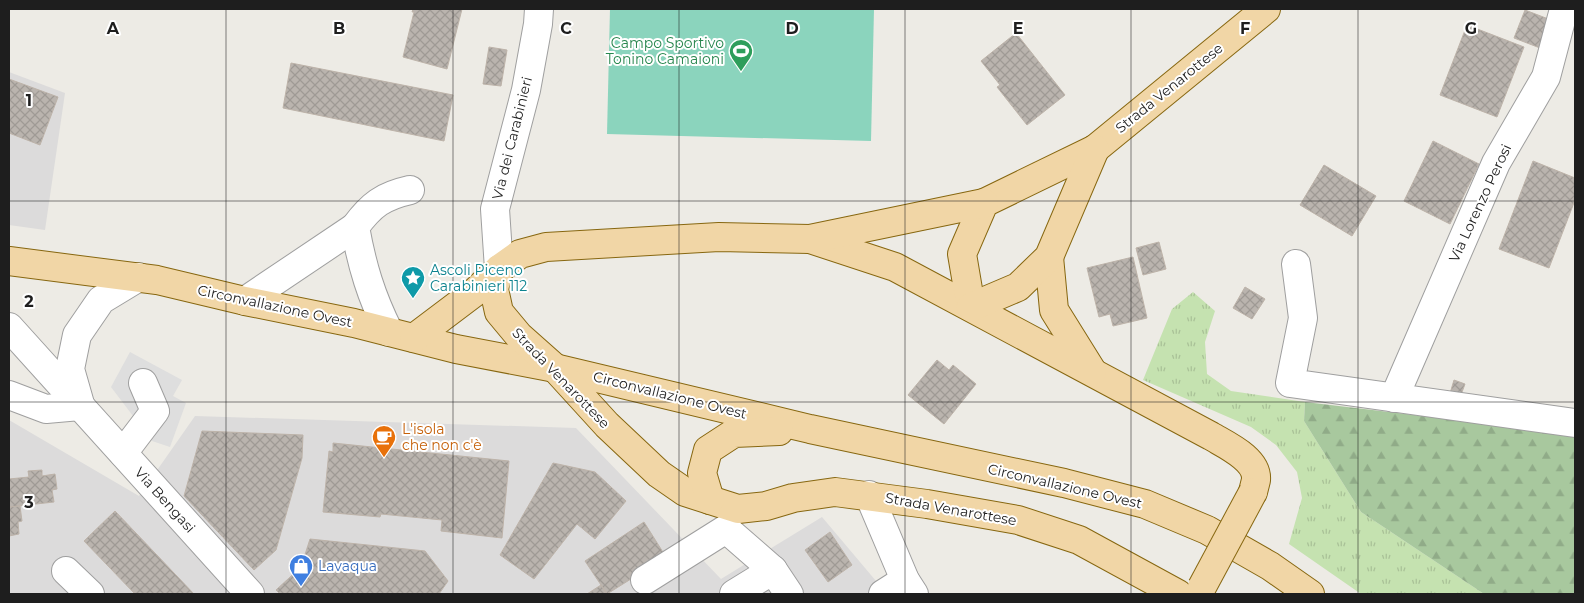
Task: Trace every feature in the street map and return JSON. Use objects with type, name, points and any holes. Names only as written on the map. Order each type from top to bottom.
[{"type":"main road","name":"Strada Venarottese","points":[[402,335],[475,292],[499,268],[520,254],[546,247],[719,238],[810,239],[984,203],[1095,149],[1266,9]]},
{"type":"main road","name":"Strada Venarottese","points":[[972,307],[1018,287],[1049,257],[1095,149]]},
{"type":"main road","points":[[972,307],[962,254],[984,203]]},
{"type":"main road","name":"Strada Venarottese","points":[[499,268],[494,289],[499,312],[519,336],[555,368],[607,425],[659,474],[685,492],[738,509],[766,506],[793,498],[835,492],[927,504],[1027,523],[1079,540],[1192,592],[1253,492],[1256,478],[1242,454],[972,307],[894,267],[810,239]]},
{"type":"main road","name":"Strada Venarottese","points":[[1049,257],[1054,310],[1093,373]]},
{"type":"main road","name":"Circonvallazione Ovest","points":[[9,262],[157,280],[245,301],[354,323],[456,348],[555,368],[810,429],[1064,483],[1145,504],[1208,530],[1270,566],[1310,594]]},
{"type":"main road","points":[[710,500],[702,473],[708,450],[734,433],[810,429]]},
{"type":"street","name":"Via dei Carabinieri","points":[[499,268],[495,209],[526,90],[539,9]]},
{"type":"street","name":"Via Lorenzo Perosi","points":[[1394,398],[1496,163],[1546,77],[1564,9]]},
{"type":"street","points":[[245,301],[355,226],[366,212],[380,200],[392,194],[410,190]]},
{"type":"street","points":[[355,226],[360,258],[372,295],[402,335]]},
{"type":"street","points":[[1296,264],[1303,318],[1290,383],[1575,423]]},
{"type":"street","name":"Via Bengasi","points":[[80,406],[70,369],[77,335],[100,300],[139,277]]},
{"type":"street","name":"Via Bengasi","points":[[9,327],[250,594]]},
{"type":"street","points":[[123,453],[155,412],[142,383]]},
{"type":"street","points":[[9,395],[46,409],[80,406]]},
{"type":"street","points":[[869,496],[901,590]]},
{"type":"street","points":[[647,589],[726,530],[772,570],[789,594]]},
{"type":"street","points":[[734,594],[772,570]]},
{"type":"street","points":[[66,571],[90,594]]},
{"type":"shaded area","points":[[9,72],[65,93],[45,230],[9,225]]},
{"type":"shaded area","points":[[130,352],[182,380],[173,396],[186,403],[170,447],[152,441],[111,387]]},
{"type":"shaded area","points":[[195,416],[576,428],[721,579],[822,517],[887,594],[9,594],[9,420],[139,496]]},
{"type":"green space","name":"Campo Sportivo Tonino Camaioni","points":[[610,9],[874,9],[871,141],[607,134]]},
{"type":"green space","points":[[1193,292],[1215,311],[1205,342],[1207,374],[1231,391],[1305,402],[1304,421],[1361,512],[1484,594],[1361,594],[1289,544],[1302,498],[1297,472],[1276,445],[1251,427],[1143,380],[1172,309]]},
{"type":"green space","points":[[1305,402],[1575,434],[1575,594],[1484,594],[1361,512],[1304,421]]},
{"type":"building","points":[[413,9],[462,9],[447,69],[403,57],[414,12],[412,12]]},
{"type":"building","points":[[1525,10],[1551,20],[1540,48],[1514,38]]},
{"type":"building","points":[[1467,25],[1524,47],[1497,117],[1440,95]]},
{"type":"building","points":[[1016,33],[1065,95],[1027,125],[997,87],[1000,85],[981,61]]},
{"type":"building","points":[[489,47],[507,50],[501,86],[483,84]]},
{"type":"building","points":[[291,63],[453,95],[444,141],[283,108]]},
{"type":"building","points":[[9,79],[58,97],[40,145],[9,133]]},
{"type":"building","points":[[1433,141],[1479,164],[1450,224],[1404,201]]},
{"type":"building","points":[[1533,161],[1575,178],[1575,200],[1549,268],[1499,249]]},
{"type":"building","points":[[1324,165],[1376,196],[1352,236],[1300,205]]},
{"type":"building","points":[[1159,242],[1166,269],[1143,275],[1136,248]]},
{"type":"building","points":[[1133,257],[1147,318],[1113,326],[1110,314],[1099,317],[1087,268]]},
{"type":"building","points":[[1245,287],[1265,299],[1252,319],[1233,308]]},
{"type":"building","points":[[937,360],[949,370],[953,365],[976,384],[944,424],[908,395]]},
{"type":"building","points":[[1454,380],[1465,384],[1458,403],[1448,400]]},
{"type":"building","points":[[202,431],[303,435],[302,458],[276,550],[254,570],[184,496]]},
{"type":"building","points":[[333,443],[509,461],[502,538],[441,531],[442,520],[381,514],[380,517],[323,512],[329,451],[333,452]]},
{"type":"building","points":[[553,463],[595,472],[626,501],[595,539],[577,524],[534,579],[500,555]]},
{"type":"building","points":[[42,470],[42,476],[55,474],[57,489],[52,490],[54,502],[9,507],[9,479],[29,477],[28,471]]},
{"type":"building","points":[[20,506],[22,521],[18,522],[19,534],[9,536],[9,507]]},
{"type":"building","points":[[115,511],[194,594],[135,594],[84,541]]},
{"type":"building","points":[[644,522],[666,557],[607,594],[585,561]]},
{"type":"building","points":[[830,532],[852,565],[828,582],[805,550]]},
{"type":"building","points":[[310,539],[425,551],[448,581],[439,594],[280,594],[276,590],[301,567]]},
{"type":"building","points":[[601,585],[607,594],[587,594]]},
{"type":"place","name":"Campo Sportivo Tonino Camaioni","points":[[741,72]]},
{"type":"place","name":"Ascoli Piceno Carabinieri 112","points":[[413,299]]},
{"type":"place","name":"L'isola che non c'è","points":[[384,458]]},
{"type":"place","name":"Lavaqua","points":[[301,587]]}]
